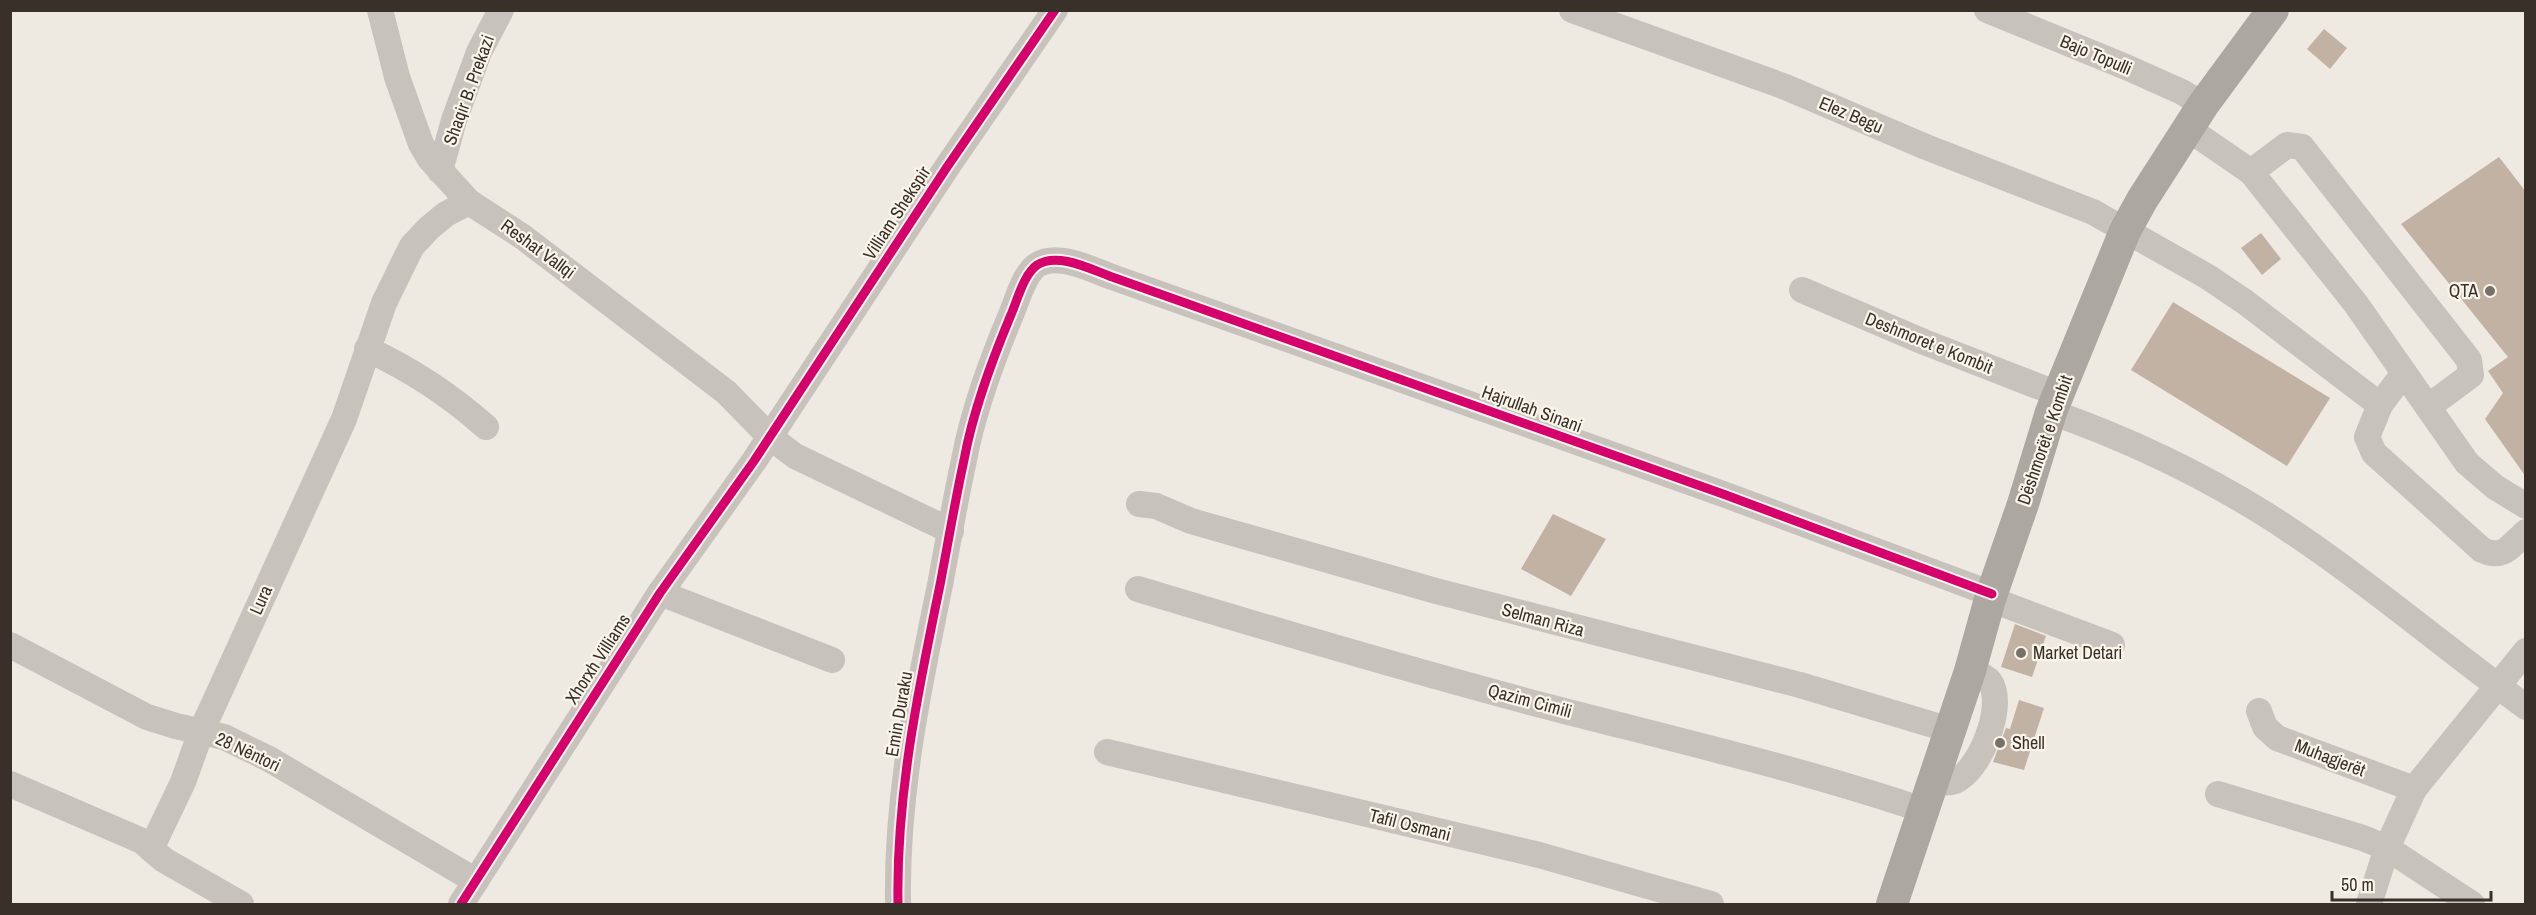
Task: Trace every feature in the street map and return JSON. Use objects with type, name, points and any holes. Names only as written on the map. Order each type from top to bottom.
[{"type":"main road","name":"Dëshmorët e Kombit","points":[[1892,904],[1970,671],[1991,596],[2055,403],[2125,231],[2195,116],[2273,10]]},
{"type":"street","name":"Reshat Vallqi","points":[[380,10],[411,122],[430,159],[440,171],[469,202],[523,237],[726,392],[770,437]]},
{"type":"street","name":"Shaqir B. Prekazi","points":[[440,171],[454,120],[479,52],[501,10]]},
{"type":"street","name":"Villiam Shekspir","points":[[770,437],[947,167],[1055,10]]},
{"type":"street","name":"Elez Begu","points":[[1572,10],[1784,86],[1959,160],[2093,212],[2167,252],[2236,295],[2380,405]]},
{"type":"street","name":"Bajo Topulli","points":[[1987,10],[2182,92],[2195,116],[2251,172],[2356,304],[2468,463],[2495,487],[2526,506]]},
{"type":"street","points":[[2251,172],[2287,145],[2302,147],[2469,360],[2471,375],[2428,407]]},
{"type":"street","name":"Lura","points":[[151,849],[183,782],[201,732],[344,419],[384,303],[412,246],[446,214],[469,202]]},
{"type":"street","name":"Emin Duraku","points":[[897,904],[902,807],[912,722],[964,459],[980,399],[1029,273],[1041,263],[1060,260]]},
{"type":"street","name":"Hajrullah Sinani","points":[[1060,260],[1724,494],[1991,596]]},
{"type":"street","name":"Deshmoret e Kombit","points":[[1802,290],[1924,342],[2055,403],[2211,483],[2317,549],[2497,687]]},
{"type":"street","points":[[367,349],[405,367],[467,410],[486,427]]},
{"type":"street","points":[[2404,373],[2380,405],[2367,437],[2374,453],[2482,550],[2493,555],[2503,553],[2526,532]]},
{"type":"street","points":[[770,437],[812,466],[951,531]]},
{"type":"street","name":"Xhorxh Villiams","points":[[461,904],[660,593],[770,437]]},
{"type":"street","name":"Selman Riza","points":[[1139,504],[1156,506],[1191,521],[1436,591],[1789,682],[1950,730]]},
{"type":"street","name":"Qazim Cimili","points":[[1138,589],[1411,670],[1832,780],[1923,810]]},
{"type":"street","points":[[660,593],[832,660]]},
{"type":"street","points":[[1991,596],[2112,645]]},
{"type":"street","name":"28 Nëntori","points":[[10,645],[147,717],[224,737],[269,759],[476,881]]},
{"type":"street","points":[[2369,904],[2387,848],[2414,789],[2526,651]]},
{"type":"street","points":[[1932,780],[1945,783],[1956,781],[1976,763],[1983,747],[1995,705],[1994,692],[1990,682],[1970,671]]},
{"type":"street","points":[[2497,687],[2526,707]]},
{"type":"street","name":"Muhagjerët","points":[[2259,711],[2265,727],[2277,738],[2414,789]]},
{"type":"street","name":"Tafil Osmani","points":[[1107,752],[1539,855],[1711,904]]},
{"type":"street","points":[[10,784],[142,841],[164,860],[240,904]]},
{"type":"street","points":[[2218,794],[2362,838],[2387,848],[2472,904]]},
{"type":"building","points":[[2324,29],[2347,48],[2330,69],[2307,49]]},
{"type":"building","name":"QTA","points":[[2499,157],[2526,192],[2526,477],[2485,419],[2503,393],[2488,371],[2508,357],[2401,224]]},
{"type":"building","points":[[2261,233],[2281,259],[2262,275],[2241,248]]},
{"type":"building","points":[[2173,302],[2330,398],[2287,466],[2131,370]]},
{"type":"building","points":[[1553,514],[1606,539],[1571,596],[1521,569]]},
{"type":"building","points":[[2015,624],[2046,636],[2032,677],[2001,667]]},
{"type":"building","points":[[2019,700],[2044,708],[2024,770],[1993,762],[2006,728],[2010,729]]},
{"type":"cycle path","points":[[461,904],[660,593],[754,461],[947,167],[1055,10]]},
{"type":"cycle path","points":[[898,904],[898,864],[910,744],[972,423],[983,387],[1021,289],[1032,269],[1046,261],[1065,261],[1087,267],[1723,494],[1992,594]]},
{"type":"place","name":"QTA","points":[[2490,291]]},
{"type":"place","name":"Market Detari","points":[[2021,653]]},
{"type":"place","name":"Shell","points":[[2000,743]]}]
